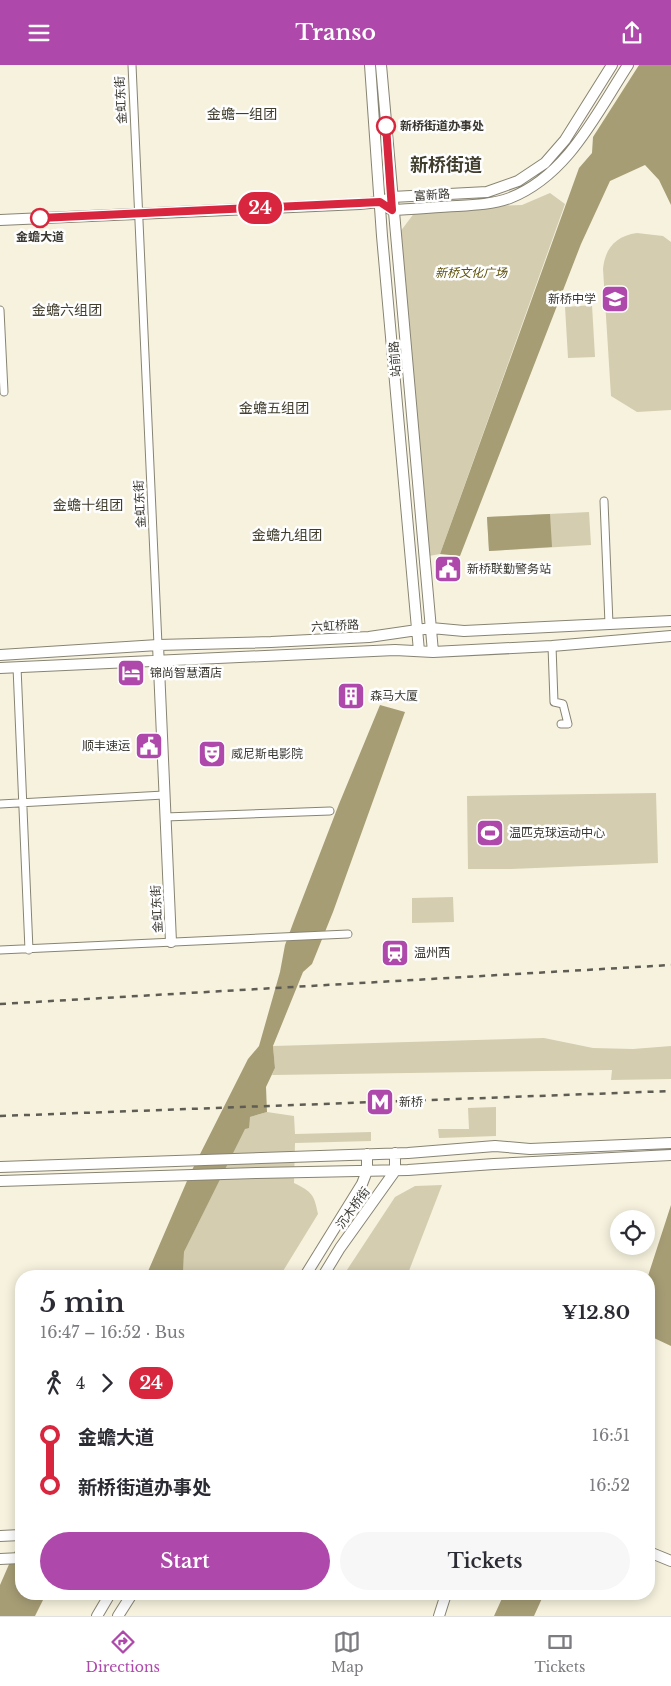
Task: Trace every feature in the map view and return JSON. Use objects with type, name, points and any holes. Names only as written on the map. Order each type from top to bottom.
[{"type":"street","name":"金虹东街","points":[[132,65],[171,942]]},
{"type":"street","name":"站前路","points":[[370,65],[419,651]]},
{"type":"street","name":"站前路","points":[[381,65],[392,210],[406,334],[433,652]]},
{"type":"street","name":"富新路","points":[[380,202],[392,197],[487,192],[518,181],[545,163],[565,140],[612,65]]},
{"type":"street","name":"富新路","points":[[392,210],[486,204],[510,198],[534,185],[562,162],[579,141],[628,65]]},
{"type":"street","points":[[0,220],[380,202],[392,210]]},
{"type":"street","points":[[0,310],[4,392]]},
{"type":"street","points":[[604,501],[609,624]]},
{"type":"street","name":"六虹桥路","points":[[0,655],[158,645],[369,637],[431,628],[464,631],[671,621]]},
{"type":"street","points":[[0,668],[396,650],[433,652],[552,646],[671,636]]},
{"type":"street","points":[[552,646],[554,702],[563,704],[568,724],[561,724]]},
{"type":"street","points":[[17,667],[29,950]]},
{"type":"street","points":[[0,804],[164,795]]},
{"type":"street","points":[[165,817],[330,811]]},
{"type":"street","points":[[0,951],[348,933]]},
{"type":"street","points":[[0,1167],[395,1153],[495,1146],[530,1149],[671,1143]]},
{"type":"street","points":[[395,1153],[395,1171]]},
{"type":"street","name":"沉木桥街","points":[[309,1270],[362,1184],[367,1171],[367,1154]]},
{"type":"street","points":[[0,1181],[395,1171],[671,1155]]},
{"type":"street","name":"沉木桥街","points":[[327,1270],[340,1248],[395,1171]]},
{"type":"street","points":[[655,1554],[671,1561]]},
{"type":"street","points":[[0,1559],[15,1558]]},
{"type":"street","points":[[97,1616],[106,1600]]},
{"type":"street","points":[[118,1616],[128,1600]]},
{"type":"street","points":[[439,1616],[444,1600]]},
{"type":"green space","name":"新桥文化广场","points":[[550,193],[565,204],[440,554],[429,556],[400,232],[418,208],[522,205]]},
{"type":"green space","points":[[637,233],[663,236],[671,242],[671,410],[637,412],[611,396],[604,262],[613,244],[623,237]]},
{"type":"green space","points":[[592,305],[595,357],[568,358],[565,307]]},
{"type":"green space","points":[[589,512],[591,545],[489,551],[487,517]]},
{"type":"green space","points":[[656,793],[658,863],[468,869],[467,796]]},
{"type":"green space","points":[[453,897],[454,922],[412,923],[412,898]]},
{"type":"green space","points":[[544,1038],[593,1048],[633,1049],[671,1046],[671,1079],[611,1080],[612,1070],[272,1075],[275,1068],[273,1046]]},
{"type":"green space","points":[[496,1107],[496,1136],[439,1138],[438,1129],[469,1129],[468,1108]]},
{"type":"green space","points":[[267,1112],[294,1116],[295,1134],[371,1132],[371,1141],[295,1143],[294,1183],[311,1194],[318,1214],[284,1270],[183,1270],[184,1252],[250,1117]]},
{"type":"green space","points":[[442,1185],[409,1270],[347,1270],[395,1197],[415,1186]]},
{"type":"shaded area","points":[[639,65],[671,65],[671,205],[659,180],[645,165],[610,181],[581,244],[460,556],[440,554],[579,168],[592,153],[593,137]]},
{"type":"shaded area","points":[[550,514],[552,547],[489,551],[487,517]]},
{"type":"shaded area","points":[[380,705],[405,712],[333,912],[312,964],[303,972],[273,1046],[275,1068],[266,1087],[267,1112],[250,1117],[249,1128],[245,1129],[184,1252],[183,1270],[149,1270],[190,1174],[248,1059],[259,1046],[280,972],[285,945],[339,804]]},
{"type":"shaded area","points":[[671,1205],[671,1346],[655,1338],[655,1270],[650,1270]]},
{"type":"shaded area","points":[[15,1551],[15,1600],[43,1600],[35,1616],[0,1616],[0,1585]]},
{"type":"shaded area","points":[[501,1600],[541,1600],[534,1616],[494,1616]]},
{"type":"railway","points":[[0,1004],[671,965]]},
{"type":"railway","points":[[0,1116],[671,1091]]},
{"type":"bus line","name":"24","points":[[40,218],[380,202],[392,210],[386,126]]},
{"type":"place","name":"新桥街道办事处","points":[[386,126]]},
{"type":"place","name":"金蟾大道","points":[[40,218]]},
{"type":"place","name":"新桥中学","points":[[615,299]]},
{"type":"place","name":"新桥联勤警务站","points":[[448,569]]},
{"type":"place","name":"锦尚智慧酒店","points":[[131,673]]},
{"type":"place","name":"森马大厦","points":[[351,696]]},
{"type":"place","name":"顺丰速运","points":[[149,746]]},
{"type":"place","name":"威尼斯电影院","points":[[212,754]]},
{"type":"place","name":"温匹克球运动中心","points":[[490,833]]},
{"type":"place","name":"温州西","points":[[395,953]]},
{"type":"place","name":"新桥","points":[[380,1102]]},
{"type":"district","name":"金蟾一组团","points":[[242,114]]},
{"type":"district","name":"新桥街道","points":[[446,165]]},
{"type":"district","name":"金蟾六组团","points":[[67,310]]},
{"type":"district","name":"金蟾五组团","points":[[274,408]]},
{"type":"district","name":"金蟾十组团","points":[[88,505]]},
{"type":"district","name":"金蟾九组团","points":[[287,535]]}]
